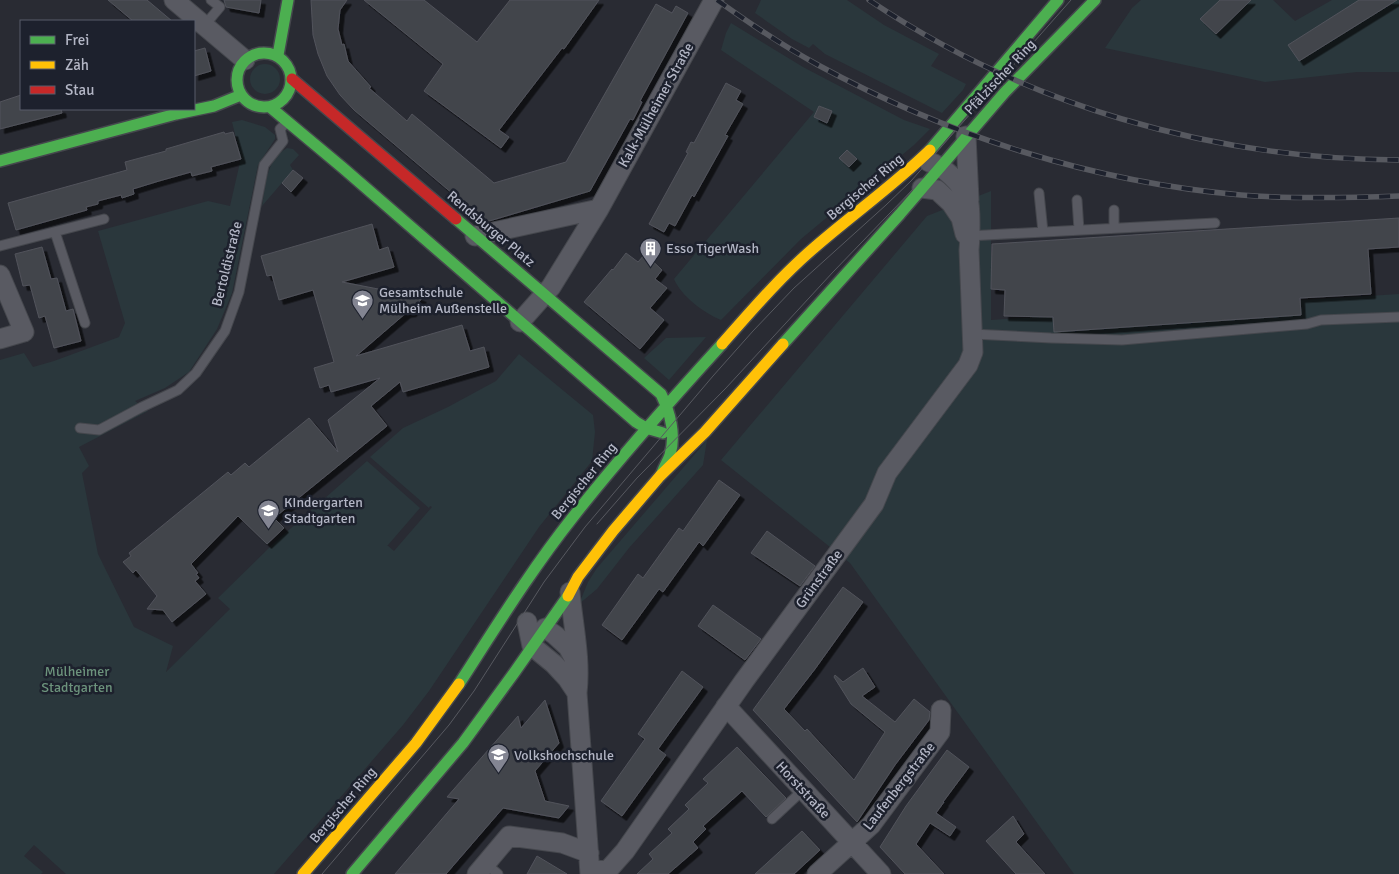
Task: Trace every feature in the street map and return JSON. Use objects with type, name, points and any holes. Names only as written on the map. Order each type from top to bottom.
[{"type":"main road","points":[[278,55],[288,0]]},
{"type":"main road","name":"Pfälzischer Ring","points":[[934,147],[1058,0]]},
{"type":"main road","name":"Pfälzischer Ring","points":[[931,177],[1006,92],[1095,0]]},
{"type":"main road","points":[[264,52],[278,55],[290,68],[292,79],[286,97],[270,107],[257,106],[246,100],[238,88],[237,79],[239,69],[244,60],[254,54],[264,52]]},
{"type":"main road","name":"Rendsburger Platz","points":[[292,79],[661,394],[667,405]]},
{"type":"main road","points":[[0,161],[176,114],[214,106],[241,94]]},
{"type":"main road","points":[[270,107],[636,422],[646,428],[671,434],[686,436],[705,432]]},
{"type":"main road","name":"Bergischer Ring","points":[[304,874],[416,742],[457,686],[532,572],[573,517],[646,428],[794,265],[920,161],[934,147]]},
{"type":"main road","points":[[352,874],[463,743],[570,592],[578,577],[613,531],[660,476],[705,432],[931,177]]},
{"type":"main road","points":[[660,476],[670,454],[671,434],[667,405]]},
{"type":"main road","points":[[508,610],[526,622],[545,628]]},
{"type":"street","points":[[174,0],[244,60]]},
{"type":"street","name":"Kalk-Mülheimer Straße","points":[[520,322],[551,287],[598,209],[714,0]]},
{"type":"street","name":"Grünstraße","points":[[590,873],[609,868],[625,851],[726,706],[874,504],[887,473],[968,366],[973,352],[966,136]]},
{"type":"street","name":"Grünstraße","points":[[920,161],[928,162],[931,177],[937,190],[951,204],[961,218],[968,240]]},
{"type":"street","points":[[931,177],[950,175],[962,188],[969,200]]},
{"type":"street","points":[[474,236],[598,209]]},
{"type":"street","points":[[0,275],[24,332],[0,339]]},
{"type":"street","points":[[570,592],[579,678],[576,693],[590,873]]},
{"type":"street","points":[[526,622],[532,646],[561,671],[576,693]]},
{"type":"street","points":[[545,628],[568,647],[578,665]]},
{"type":"street","name":"Horststraße","points":[[726,706],[881,874]]},
{"type":"street","name":"Laufenbergstraße","points":[[817,874],[871,825],[940,732],[941,710]]},
{"type":"street","points":[[487,871],[510,836],[562,842],[589,853]]},
{"type":"lane","points":[[204,26],[220,7],[210,0]]},
{"type":"lane","name":"Bertoldistraße","points":[[80,428],[99,430],[178,390],[196,373],[225,331],[239,292],[264,165],[283,140],[280,129],[287,120]]},
{"type":"lane","points":[[1039,193],[1043,232]]},
{"type":"lane","points":[[1077,200],[1079,230]]},
{"type":"lane","points":[[1114,210],[1114,228]]},
{"type":"lane","points":[[1150,217],[1150,227]]},
{"type":"lane","points":[[0,246],[104,219]]},
{"type":"lane","points":[[968,240],[1043,232],[1215,223]]},
{"type":"lane","points":[[55,232],[85,322]]},
{"type":"lane","points":[[972,334],[1122,340],[1306,324],[1321,320],[1399,317]]},
{"type":"lane","points":[[772,818],[803,790]]},
{"type":"green space","points":[[761,0],[847,0],[884,25],[939,54],[931,66],[966,84],[963,90],[942,113],[825,54],[813,44],[809,48],[792,39],[755,13]]},
{"type":"green space","points":[[1141,0],[1273,0],[1295,21],[1332,0],[1399,0],[1399,72],[1357,72],[1265,82],[1105,48],[1132,8]]},
{"type":"green space","points":[[731,23],[803,67],[904,120],[930,129],[914,145],[801,239],[721,320],[707,313],[687,298],[674,279],[814,112],[721,50]]},
{"type":"green space","points":[[265,64],[271,65],[279,73],[279,85],[271,93],[265,94],[259,93],[251,85],[250,79],[251,73],[259,65]]},
{"type":"green space","name":"Mülheimer Stadtgarten","points":[[242,120],[265,127],[275,135],[275,139],[258,165],[232,293],[217,329],[189,372],[165,388],[135,401],[148,411],[79,447],[89,466],[82,473],[98,554],[134,627],[173,646],[166,672],[230,609],[218,598],[273,544],[367,461],[420,508],[387,545],[394,551],[432,507],[430,506],[429,508],[370,457],[403,428],[448,407],[496,381],[519,354],[593,415],[595,432],[592,461],[539,527],[429,691],[403,725],[274,874],[66,874],[34,845],[24,856],[43,872],[41,874],[0,874],[0,360],[24,353],[33,367],[119,337],[125,323],[98,231],[208,201],[230,206],[241,158],[232,122]]},
{"type":"green space","points":[[287,148],[293,149],[299,155],[290,165],[293,170],[262,206],[266,181],[271,166],[280,153]]},
{"type":"green space","points":[[991,191],[991,320],[1399,294],[1399,874],[1074,874],[850,563],[721,460],[927,216]]},
{"type":"green space","points":[[706,337],[669,380],[644,358],[666,338]]},
{"type":"green space","points":[[707,440],[703,465],[629,548],[597,589],[579,604],[588,582],[597,568]]},
{"type":"building","points":[[108,0],[147,0],[171,20],[132,20]]},
{"type":"building","points":[[224,0],[261,0],[259,13],[226,7]]},
{"type":"building","points":[[311,0],[347,0],[340,10],[338,29],[342,45],[344,44],[348,61],[371,87],[369,88],[407,121],[412,114],[494,183],[566,162],[656,4],[672,13],[676,6],[688,13],[640,101],[642,102],[633,120],[630,119],[590,191],[486,222],[354,110],[340,95],[327,76],[318,54],[313,35]]},
{"type":"building","points":[[364,0],[424,0],[477,42],[510,0],[599,0],[564,49],[562,48],[499,130],[509,137],[501,148],[424,91],[443,64]]},
{"type":"building","points":[[1220,0],[1251,0],[1216,34],[1200,19]]},
{"type":"building","points":[[1359,0],[1397,0],[1299,61],[1288,45]]},
{"type":"building","points":[[205,48],[211,71],[195,76],[195,51]]},
{"type":"building","points":[[726,83],[741,91],[736,100],[743,104],[725,135],[728,136],[694,197],[692,195],[675,226],[669,223],[664,232],[649,224],[688,153],[686,152],[691,142],[694,143]]},
{"type":"building","points":[[20,95],[20,110],[61,110],[62,113],[0,129],[0,102]]},
{"type":"building","points":[[819,106],[832,111],[827,123],[814,117]]},
{"type":"building","points":[[224,132],[225,134],[233,132],[241,159],[211,167],[212,171],[192,176],[191,172],[133,189],[134,194],[122,198],[121,195],[98,201],[98,204],[86,207],[87,210],[16,230],[8,203],[127,170],[125,162]]},
{"type":"building","points":[[847,150],[857,159],[849,167],[839,158]]},
{"type":"building","points":[[293,170],[303,178],[291,192],[282,183]]},
{"type":"building","points":[[1399,218],[1399,247],[1368,249],[1371,294],[1300,298],[1301,315],[1054,332],[1053,317],[1004,316],[1005,290],[991,289],[992,244]]},
{"type":"building","points":[[372,224],[379,250],[388,247],[394,267],[342,282],[399,293],[406,291],[422,298],[412,312],[406,313],[356,356],[462,325],[470,351],[484,347],[489,367],[403,392],[400,382],[371,406],[387,426],[274,518],[284,528],[267,544],[238,516],[191,564],[198,573],[196,574],[199,578],[195,581],[206,594],[172,622],[163,610],[147,609],[157,596],[136,570],[133,573],[123,562],[131,556],[129,553],[228,472],[231,475],[245,463],[249,467],[309,418],[338,452],[328,420],[380,378],[331,392],[329,385],[320,388],[314,368],[334,362],[313,290],[279,300],[272,275],[267,276],[261,256]]},
{"type":"building","points":[[42,247],[51,279],[57,278],[66,311],[73,309],[81,341],[54,348],[45,316],[39,318],[30,285],[23,286],[15,254]]},
{"type":"building","points":[[626,253],[638,262],[645,254],[662,270],[655,279],[667,288],[650,308],[664,320],[640,349],[584,302]]},
{"type":"building","points":[[719,480],[740,495],[703,546],[699,542],[663,592],[659,589],[622,640],[602,625],[638,574],[643,578],[679,528],[683,531]]},
{"type":"building","points":[[767,531],[815,566],[800,586],[751,553]]},
{"type":"building","points":[[843,587],[863,602],[784,709],[805,731],[807,729],[854,780],[885,732],[851,704],[834,677],[835,675],[843,682],[863,668],[875,687],[862,696],[895,722],[914,699],[930,712],[929,720],[895,765],[857,822],[753,710]]},
{"type":"building","points":[[713,605],[761,639],[745,660],[698,626]]},
{"type":"building","points":[[682,671],[703,687],[658,749],[666,755],[622,816],[601,801],[645,739],[638,734]]},
{"type":"building","points":[[545,700],[559,743],[535,771],[545,801],[569,806],[559,818],[503,808],[446,874],[395,874],[459,799],[447,797],[518,716],[521,728]]},
{"type":"building","points":[[737,747],[786,798],[766,817],[742,791],[703,826],[706,829],[693,842],[698,848],[668,874],[637,874],[653,859],[649,854],[672,833],[668,829],[689,809],[685,805],[708,783],[703,779]]},
{"type":"building","points":[[947,750],[969,767],[936,813],[956,827],[950,836],[930,823],[916,844],[944,874],[905,874],[880,847],[906,806]]},
{"type":"building","points":[[1013,816],[1024,834],[1016,842],[1045,874],[1016,874],[986,841]]},
{"type":"building","points":[[802,831],[820,850],[794,874],[755,874]]},
{"type":"building","points":[[537,856],[567,874],[527,874]]},
{"type":"tram line","points":[[322,874],[449,725],[474,691],[544,582],[585,527],[713,376],[794,288],[911,181],[1071,0]]},
{"type":"tram line","points":[[597,524],[637,478],[726,388],[833,272],[918,184]]},
{"type":"railway","points":[[717,0],[792,50],[867,90],[970,134],[1023,152],[1076,167],[1186,189],[1280,197],[1399,196]]},
{"type":"railway","points":[[869,0],[929,37],[991,69],[1056,97],[1122,119],[1190,137],[1259,149],[1329,157],[1399,160]]},
{"type":"traffic: fast","points":[[278,55],[288,0]]},
{"type":"traffic: fast","points":[[930,150],[1058,0]]},
{"type":"traffic: fast","points":[[783,344],[900,214],[1005,92],[1095,0]]},
{"type":"traffic: fast","points":[[259,53],[269,53],[279,57],[287,65],[291,80],[287,95],[279,103],[269,107],[259,107],[249,103],[241,95],[237,85],[237,75],[241,65],[249,57],[259,53]]},
{"type":"traffic: fast","points":[[0,161],[176,114],[214,106],[241,95]]},
{"type":"traffic: fast","points":[[270,107],[636,422],[646,428],[663,433]]},
{"type":"traffic: fast","points":[[456,219],[661,394],[667,408],[672,432],[672,447],[662,473]]},
{"type":"traffic: fast","points":[[459,684],[528,578],[573,517],[646,429],[722,344]]},
{"type":"traffic: fast","points":[[352,874],[463,743],[568,596]]},
{"type":"traffic: slow","points":[[722,344],[802,258],[930,150]]},
{"type":"traffic: slow","points":[[568,596],[578,577],[613,531],[660,476],[705,432],[783,344]]},
{"type":"traffic: slow","points":[[303,874],[416,743],[459,684]]},
{"type":"traffic: jam","points":[[292,79],[456,219]]},
{"type":"place","name":"Esso TigerWash","points":[[650,267]]},
{"type":"place","name":"Gesamtschule Mülheim Außenstelle","points":[[363,319]]},
{"type":"place","name":"KIndergarten Stadtgarten","points":[[268,529]]},
{"type":"place","name":"Volkshochschule","points":[[498,774]]}]
